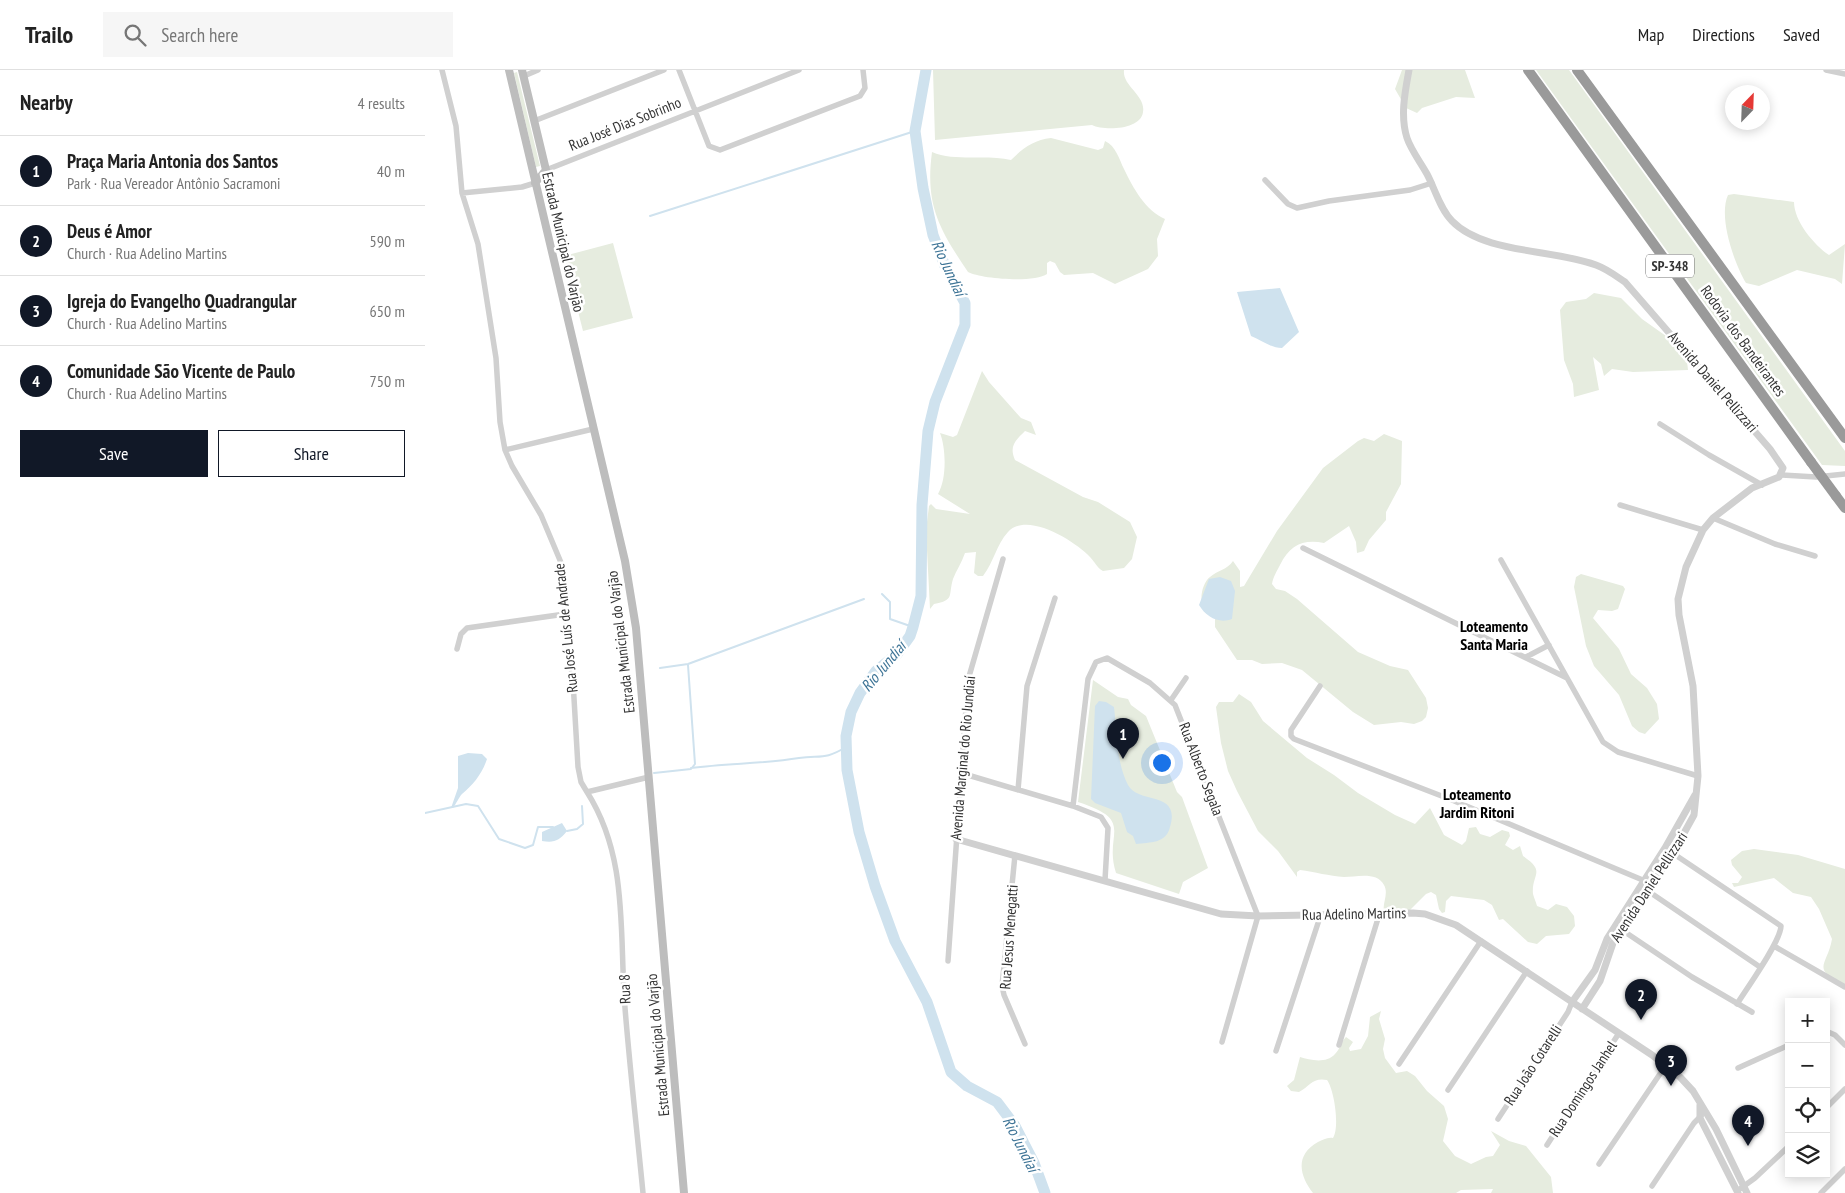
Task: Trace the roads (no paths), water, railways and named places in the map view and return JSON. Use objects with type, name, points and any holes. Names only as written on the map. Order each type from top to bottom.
[{"type":"highway","name":"Rodovia dos Bandeirantes","points":[[1528,70],[1845,508]]},
{"type":"highway","name":"Rodovia dos Bandeirantes","points":[[1577,70],[1845,438]]},
{"type":"main road","name":"Estrada Municipal do Varjão","points":[[509,70],[625,561],[636,628],[684,1193]]},
{"type":"main road","points":[[523,73],[546,170]]},
{"type":"main road","name":"Rua José Dias Sobrinho","points":[[535,183],[546,170]]},
{"type":"street","name":"Rua José Luís de Andrade","points":[[442,70],[456,126],[462,193],[478,244],[496,358],[500,422],[505,450],[554,542],[562,565],[565,614],[573,681],[578,767],[581,782],[587,792]]},
{"type":"street","points":[[523,73],[537,70]]},
{"type":"street","points":[[534,121],[664,70]]},
{"type":"street","points":[[679,70],[709,146],[720,150],[864,93],[863,70]]},
{"type":"street","name":"Rua José Dias Sobrinho","points":[[546,170],[799,70]]},
{"type":"street","name":"Avenida Daniel Pellizzari","points":[[1409,70],[1404,103],[1407,140],[1432,183],[1447,216],[1462,229],[1507,246],[1596,265],[1625,282],[1770,449],[1783,468],[1782,474],[1741,495],[1713,518],[1703,530],[1686,567],[1678,599],[1679,615],[1693,686],[1697,776],[1694,815],[1673,853],[1610,950],[1600,981],[1582,1009]]},
{"type":"street","points":[[1827,70],[1845,74]]},
{"type":"street","points":[[1265,180],[1288,204],[1297,208],[1329,201],[1410,190],[1432,183]]},
{"type":"street","points":[[462,193],[522,187],[535,183]]},
{"type":"street","points":[[1660,424],[1762,485]]},
{"type":"street","points":[[505,450],[593,429]]},
{"type":"street","points":[[1782,474],[1817,477],[1845,474]]},
{"type":"street","points":[[1620,505],[1703,530]]},
{"type":"street","points":[[1713,518],[1775,544],[1815,556]]},
{"type":"street","points":[[1303,548],[1567,678]]},
{"type":"street","name":"Avenida Marginal do Rio Jundiaí","points":[[947,961],[968,680],[972,659],[1003,560]]},
{"type":"street","points":[[1501,560],[1608,747],[1697,776]]},
{"type":"street","points":[[1018,790],[1027,686],[1055,598]]},
{"type":"street","points":[[457,649],[461,634],[467,628],[565,614]]},
{"type":"street","points":[[1526,657],[1549,645]]},
{"type":"street","name":"Rua Alberto Segala","points":[[1073,806],[1085,692],[1092,667],[1103,658],[1118,662],[1171,700],[1183,720],[1258,916]]},
{"type":"street","points":[[1171,700],[1186,678]]},
{"type":"street","points":[[1320,686],[1291,730],[1293,739],[1452,800],[1645,881]]},
{"type":"street","points":[[961,773],[1095,813],[1105,820],[1108,828],[1105,880]]},
{"type":"street","points":[[587,792],[649,777]]},
{"type":"street","name":"Avenida Daniel Pellizzari","points":[[1572,1002],[1591,976],[1607,938],[1645,881],[1697,790]]},
{"type":"street","name":"Rua 8","points":[[587,792],[601,813],[608,832],[619,883],[625,1007],[643,1193]]},
{"type":"street","name":"Rua Adelino Martins","points":[[956,839],[1105,880],[1210,912],[1258,916],[1379,912],[1425,914],[1456,925],[1666,1064],[1693,1091],[1746,1190]]},
{"type":"street","points":[[1665,848],[1779,923],[1781,930],[1773,946],[1737,1004]]},
{"type":"street","name":"Rua Jesus Menegatti","points":[[1015,855],[1002,986],[1025,1044]]},
{"type":"street","points":[[1648,891],[1760,967]]},
{"type":"street","points":[[1339,1045],[1379,912]]},
{"type":"street","points":[[1276,1051],[1321,914]]},
{"type":"street","points":[[1222,1042],[1258,916]]},
{"type":"street","points":[[1622,930],[1752,1012]]},
{"type":"street","points":[[1399,1064],[1481,941]]},
{"type":"street","points":[[1773,946],[1845,987]]},
{"type":"street","points":[[1448,1090],[1527,971]]},
{"type":"street","name":"Rua João Cotarelli","points":[[1498,1119],[1568,1012],[1572,1002]]},
{"type":"street","name":"Rua João Cotarelli","points":[[1568,1012],[1582,1009]]},
{"type":"street","points":[[1830,1033],[1845,1045]]},
{"type":"street","name":"Rua Domingos Janhel","points":[[1547,1145],[1619,1034]]},
{"type":"street","points":[[1738,1068],[1785,1047]]},
{"type":"street","points":[[1599,1164],[1666,1064]]},
{"type":"street","points":[[1830,1104],[1845,1089]]},
{"type":"street","points":[[1700,1104],[1700,1118],[1737,1192],[1746,1190],[1785,1150]]},
{"type":"street","points":[[1652,1186],[1700,1118],[1706,1113]]},
{"type":"street","points":[[1821,1193],[1845,1169]]},
{"type":"water","points":[[1280,288],[1299,332],[1282,348],[1278,348],[1251,336],[1237,292]]},
{"type":"water","points":[[1220,577],[1231,581],[1235,591],[1232,619],[1222,621],[1209,616],[1199,605],[1209,579]]},
{"type":"water","points":[[1099,701],[1106,702],[1114,707],[1119,757],[1128,785],[1133,791],[1164,803],[1170,808],[1172,815],[1168,833],[1157,841],[1136,844],[1133,836],[1127,832],[1121,813],[1095,803],[1091,799],[1095,706]]},
{"type":"water","points":[[468,753],[482,754],[487,759],[477,779],[451,808],[458,788],[458,756]]},
{"type":"water","points":[[562,823],[567,831],[561,837],[550,842],[542,841],[542,832]]},
{"type":"waterway","name":"Rio Jundiaí","points":[[926,70],[915,131],[923,188],[933,235],[945,266],[965,303],[965,325],[935,402],[928,431],[922,505],[921,596],[913,627],[910,636],[897,654],[876,671],[860,693],[851,712],[846,736],[847,770],[859,832],[875,886],[895,941],[927,1002],[951,1072],[967,1086],[997,1102],[1015,1126],[1034,1163],[1045,1193]]},
{"type":"waterway","points":[[650,216],[915,131]]},
{"type":"waterway","points":[[882,594],[890,602],[890,619],[913,627]]},
{"type":"waterway","points":[[660,668],[688,664],[864,599]]},
{"type":"waterway","points":[[654,773],[691,769],[695,764],[688,665]]},
{"type":"waterway","points":[[691,768],[823,756],[833,754],[846,747]]},
{"type":"waterway","points":[[425,813],[466,804],[478,806],[499,839],[525,848],[533,845],[538,827],[553,827]]},
{"type":"waterway","points":[[567,831],[577,829],[583,824],[582,806]]},
{"type":"place","name":"Praça Maria Antonia dos Santos","points":[[1123,759]]},
{"type":"place","name":"Deus é Amor","points":[[1641,1020]]},
{"type":"place","name":"Igreja do Evangelho Quadrangular","points":[[1671,1086]]},
{"type":"place","name":"Comunidade São Vicente de Paulo","points":[[1748,1146]]},
{"type":"district","name":"Loteamento Santa Maria","points":[[1494,635]]},
{"type":"district","name":"Loteamento Jardim Ritoni","points":[[1477,803]]}]
